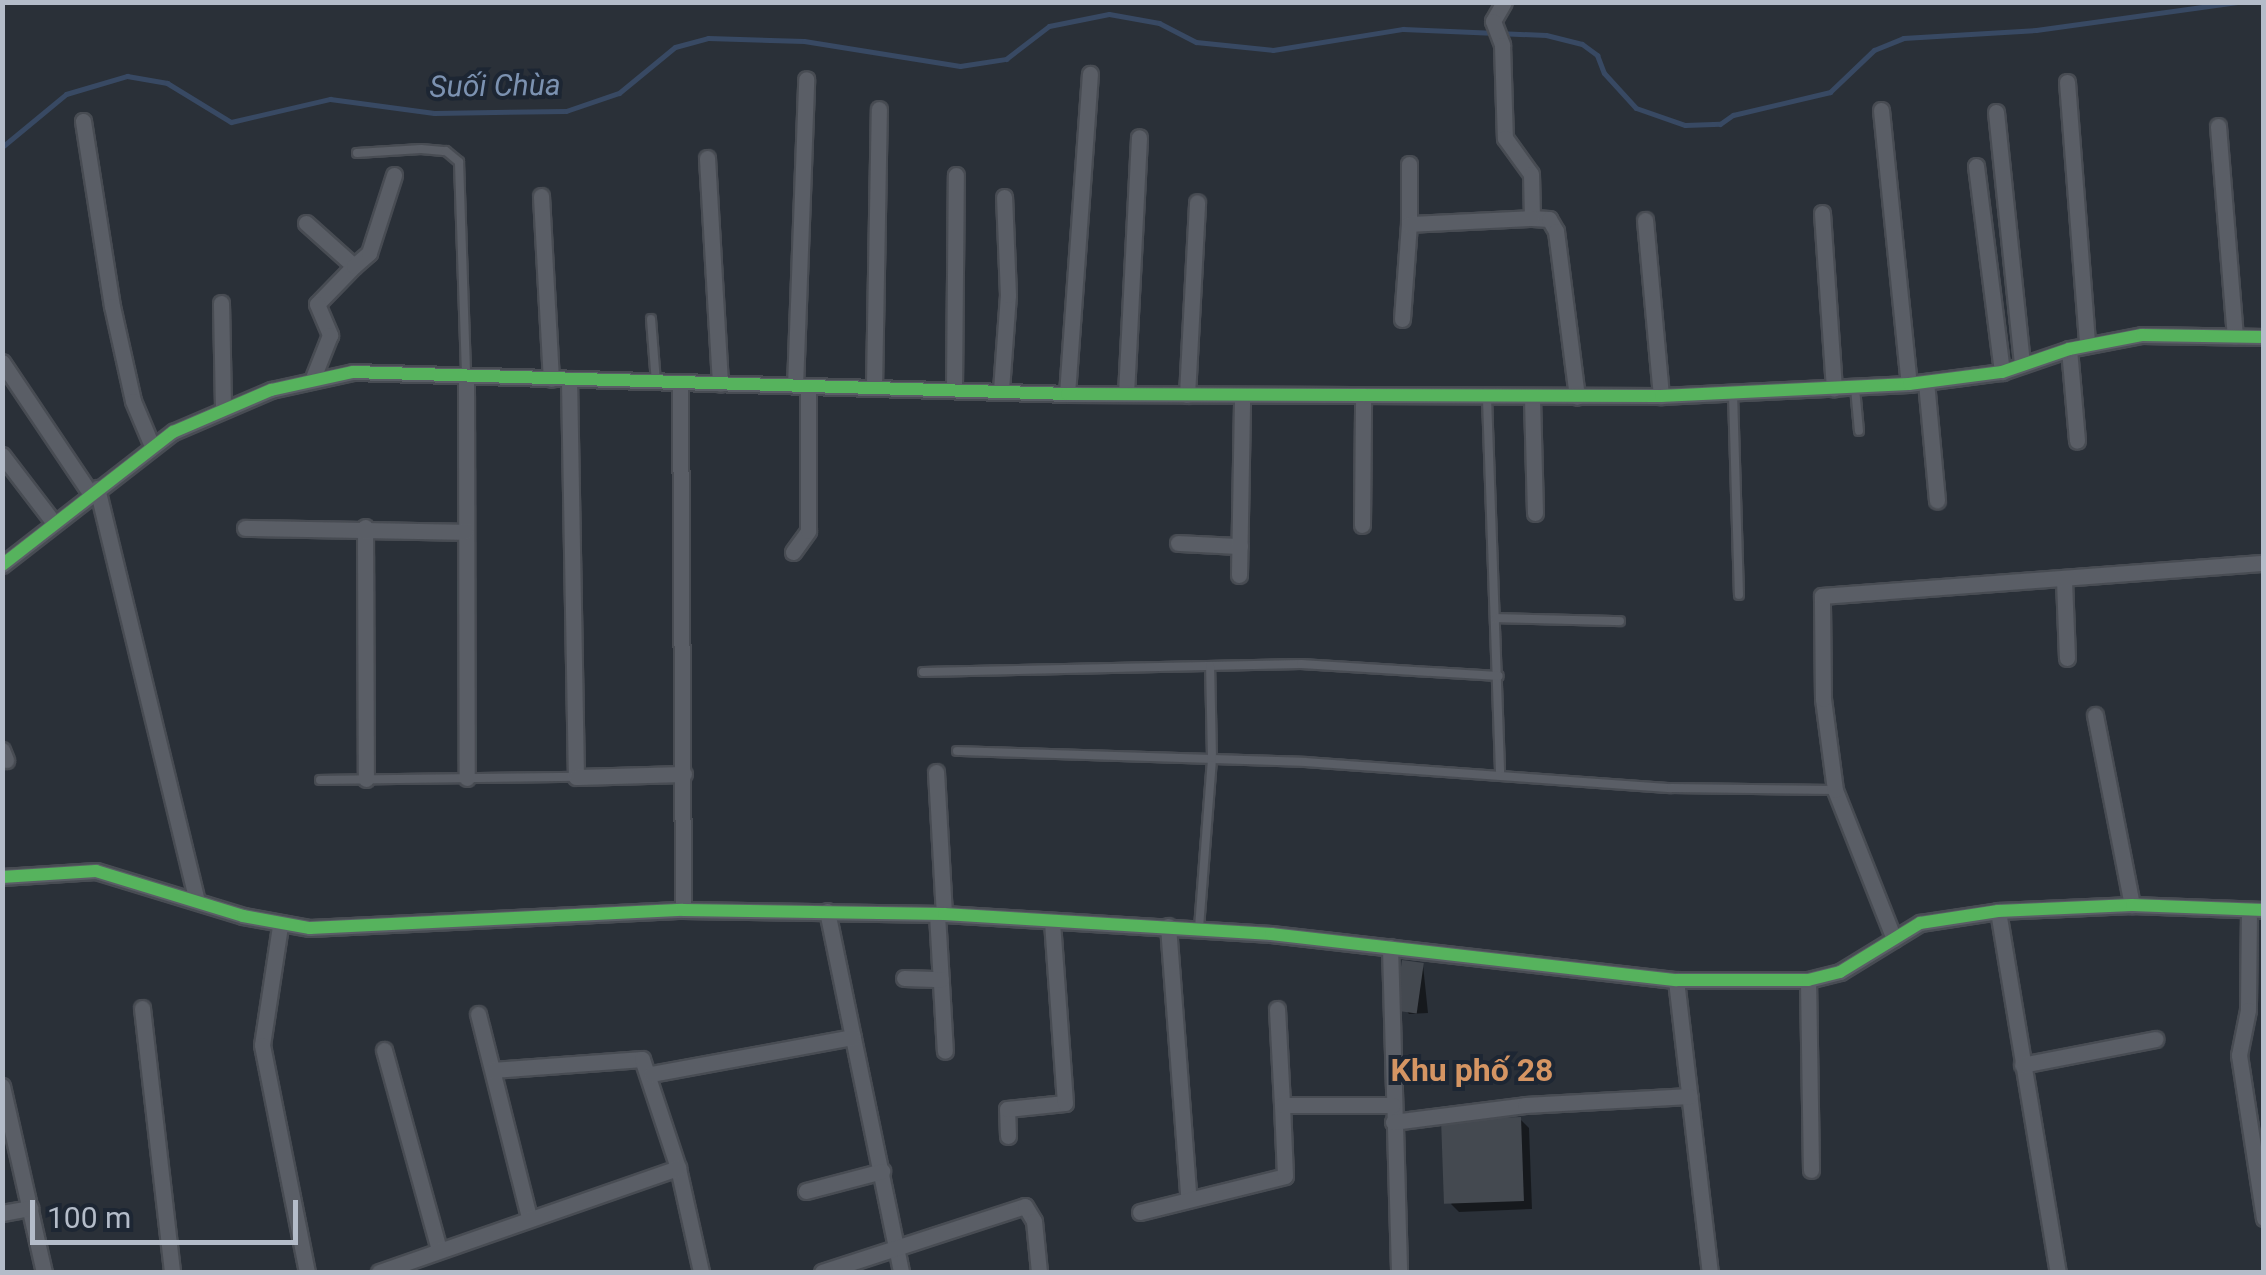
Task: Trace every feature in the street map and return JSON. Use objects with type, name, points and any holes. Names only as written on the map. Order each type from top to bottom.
[{"type":"street","points":[[1504,2],[1493,21],[1502,45],[1505,138],[1531,174],[1532,218]]},
{"type":"street","points":[[1067,394],[1090,74]]},
{"type":"street","points":[[793,552],[808,531],[802,386],[806,79]]},
{"type":"street","points":[[2067,82],[2087,344]]},
{"type":"street","points":[[874,386],[879,108]]},
{"type":"street","points":[[1880,110],[1917,383],[1938,500]]},
{"type":"street","points":[[1996,112],[2022,365]]},
{"type":"street","points":[[83,121],[112,306],[133,401],[152,446]]},
{"type":"street","points":[[2218,126],[2235,336]]},
{"type":"street","points":[[1126,394],[1140,137]]},
{"type":"street","points":[[707,158],[720,384]]},
{"type":"street","points":[[1402,319],[1409,164]]},
{"type":"street","points":[[1976,166],[2002,372]]},
{"type":"street","points":[[954,389],[956,174]]},
{"type":"street","points":[[313,378],[330,335],[317,304],[369,253],[394,176]]},
{"type":"street","points":[[541,196],[552,378]]},
{"type":"street","points":[[1001,390],[1008,295],[1004,196]]},
{"type":"street","points":[[1187,395],[1197,202]]},
{"type":"street","points":[[1822,213],[1834,389]]},
{"type":"street","points":[[1409,224],[1548,219],[1556,231],[1577,396]]},
{"type":"street","points":[[1645,220],[1661,396]]},
{"type":"street","points":[[306,223],[354,266]]},
{"type":"street","points":[[221,303],[223,408]]},
{"type":"street","points":[[2,565],[152,446],[223,408],[313,378],[392,371],[1067,394],[1363,398],[1661,396],[1917,383],[2002,372],[2087,344],[2142,335],[2264,337]]},
{"type":"street","points":[[2069,349],[2077,441]]},
{"type":"street","points":[[2,362],[94,490],[197,900]]},
{"type":"street","points":[[466,375],[467,778]]},
{"type":"street","points":[[569,379],[576,776],[684,774]]},
{"type":"street","points":[[680,383],[684,910]]},
{"type":"street","points":[[1239,574],[1242,396]]},
{"type":"street","points":[[1362,524],[1363,398]]},
{"type":"street","points":[[1532,398],[1535,513]]},
{"type":"street","points":[[2,455],[54,523]]},
{"type":"street","points":[[246,528],[366,526],[466,532]]},
{"type":"street","points":[[366,526],[366,779]]},
{"type":"street","points":[[1178,542],[1240,546]]},
{"type":"street","points":[[1894,939],[1836,790],[1823,699],[1822,596],[2264,564]]},
{"type":"street","points":[[2064,580],[2068,658]]},
{"type":"street","points":[[2095,715],[2132,904]]},
{"type":"street","points":[[936,772],[946,1051]]},
{"type":"street","points":[[2,877],[96,871],[280,926],[356,930],[684,910],[940,914],[1199,928],[1676,980],[1808,980],[1840,972],[1920,923],[1998,911],[2132,904],[2256,910],[2248,1010],[2239,1055],[2264,1218]]},
{"type":"street","points":[[826,911],[901,1272]]},
{"type":"street","points":[[1998,911],[2058,1272]]},
{"type":"street","points":[[1008,1136],[1008,1109],[1064,1103],[1052,921]]},
{"type":"street","points":[[280,926],[262,1044],[306,1272]]},
{"type":"street","points":[[1168,926],[1188,1195]]},
{"type":"street","points":[[1390,948],[1399,1272]]},
{"type":"street","points":[[904,978],[942,979]]},
{"type":"street","points":[[1676,980],[1710,1272]]},
{"type":"street","points":[[1808,980],[1811,1170]]},
{"type":"street","points":[[142,1008],[172,1272]]},
{"type":"street","points":[[1140,1212],[1188,1195],[1285,1176],[1277,1009]]},
{"type":"street","points":[[478,1014],[529,1217]]},
{"type":"street","points":[[651,1074],[854,1037]]},
{"type":"street","points":[[2022,1064],[2156,1039]]},
{"type":"street","points":[[384,1050],[438,1248]]},
{"type":"street","points":[[493,1070],[634,1055],[651,1074],[702,1272]]},
{"type":"street","points":[[2,1086],[44,1272]]},
{"type":"street","points":[[1393,1122],[1524,1105],[1690,1096]]},
{"type":"street","points":[[1282,1105],[1393,1105]]},
{"type":"street","points":[[380,1272],[438,1248],[678,1168]]},
{"type":"street","points":[[806,1191],[882,1171]]},
{"type":"street","points":[[822,1272],[1024,1206],[1034,1221],[1038,1272]]},
{"type":"street","points":[[2,1213],[31,1208]]},
{"type":"lane","points":[[357,153],[421,149],[446,152],[459,162],[466,375]]},
{"type":"lane","points":[[651,318],[656,382]]},
{"type":"lane","points":[[1855,388],[1860,431]]},
{"type":"lane","points":[[1733,394],[1739,595]]},
{"type":"lane","points":[[1487,398],[1500,773]]},
{"type":"lane","points":[[1496,618],[1620,621]]},
{"type":"lane","points":[[923,672],[1301,664],[1498,676]]},
{"type":"lane","points":[[1199,928],[1212,758],[1210,666]]},
{"type":"lane","points":[[957,751],[1212,758],[1500,773],[1672,788],[1836,790]]},
{"type":"lane","points":[[320,780],[576,776]]},
{"type":"building","points":[[1402,960],[1424,963],[1417,1014],[1395,1011]]},
{"type":"building","points":[[1521,1117],[1524,1201],[1444,1204],[1441,1120]]},
{"type":"waterway","name":"Suối Chùa","points":[[2,147],[66,94],[127,76],[167,83],[231,122],[330,99],[434,113],[566,111],[619,93],[675,47],[708,38],[804,41],[960,66],[1006,59],[1049,26],[1109,14],[1159,23],[1196,42],[1273,50],[1403,29],[1546,35],[1582,44],[1597,55],[1604,73],[1636,108],[1685,125],[1720,124],[1733,115],[1830,92],[1874,50],[1903,38],[2036,30],[2239,2]]},
{"type":"cycle path","points":[[2,565],[173,432],[271,390],[353,372],[1067,394],[1661,396],[1909,384],[2002,372],[2069,349],[2142,335],[2264,337]]},
{"type":"cycle path","points":[[2,877],[96,871],[243,916],[310,928],[683,910],[944,914],[1271,934],[1676,980],[1808,980],[1840,972],[1920,923],[1998,911],[2132,905],[2264,910]]},
{"type":"district","name":"Khu phố 28","points":[[1472,1070]]}]
